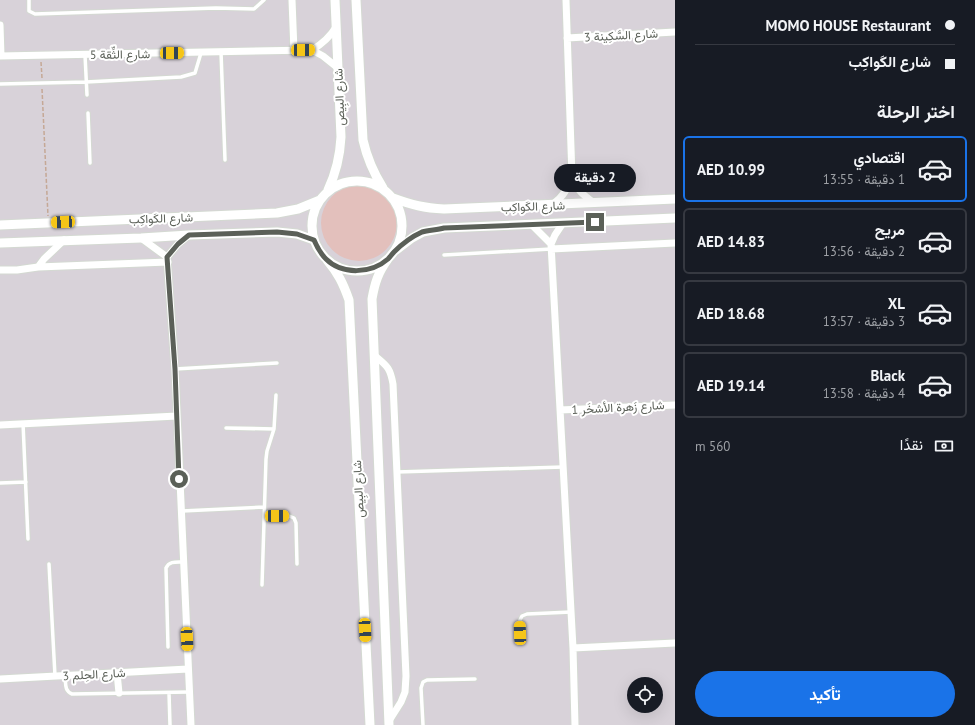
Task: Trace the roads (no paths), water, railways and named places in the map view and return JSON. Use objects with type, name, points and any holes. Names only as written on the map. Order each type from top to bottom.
[{"type":"street","points":[[292,0],[294,51]]},
{"type":"street","name":"شارع البِيص","points":[[327,191],[336,170],[341,148],[335,0]]},
{"type":"street","name":"شارع البِيص","points":[[356,0],[363,140],[371,168],[382,188]]},
{"type":"street","points":[[552,205],[560,199],[567,190],[572,177],[566,0]]},
{"type":"street","points":[[0,25],[1,56]]},
{"type":"street","points":[[336,27],[332,34],[324,42],[312,50],[323,56],[338,68]]},
{"type":"street","name":"شارع السَّكِينة 3","points":[[567,38],[675,32]]},
{"type":"street","name":"شارع الثِّقة 5","points":[[1,56],[312,50]]},
{"type":"street","points":[[572,177],[578,189],[584,196],[594,203]]},
{"type":"street","points":[[360,180],[372,183],[382,188],[393,198],[401,213],[403,230],[395,251],[388,259],[377,266],[358,271],[351,271],[338,267],[327,260],[319,251],[314,240],[312,230],[314,209],[320,200],[327,191],[348,181],[360,180]]},
{"type":"street","name":"شارع الكَواكِب","points":[[393,198],[428,208],[444,209],[675,199]]},
{"type":"street","name":"شارع الكَواكِب","points":[[0,225],[277,213],[298,209],[320,200]]},
{"type":"street","name":"شارع الكَواكِب","points":[[395,251],[412,238],[423,232],[444,228],[675,218]]},
{"type":"street","points":[[563,223],[555,235],[551,246],[575,725]]},
{"type":"street","points":[[532,225],[551,246],[675,243]]},
{"type":"street","name":"شارع الكَواكِب","points":[[0,243],[277,232],[297,234],[314,240]]},
{"type":"street","points":[[189,235],[178,244],[168,259],[175,369],[191,725]]},
{"type":"street","points":[[141,238],[168,259]]},
{"type":"street","points":[[38,267],[44,259],[64,240]]},
{"type":"street","points":[[0,270],[168,259]]},
{"type":"street","name":"شارع البِيص","points":[[388,259],[381,269],[375,284],[372,299],[389,723]]},
{"type":"street","name":"شارع البِيص","points":[[327,260],[337,272],[344,285],[349,300],[370,725]]},
{"type":"street","points":[[374,355],[388,367],[392,375],[393,384],[406,676],[405,692],[389,723]]},
{"type":"street","name":"شارع زَهرة الأشخَر 1","points":[[560,410],[675,405]]},
{"type":"street","points":[[0,424],[176,416]]},
{"type":"street","points":[[572,648],[675,643]]},
{"type":"street","name":"شارع الحِلم 3","points":[[0,679],[188,669]]},
{"type":"street","points":[[117,673],[118,693]]},
{"type":"lane","points":[[29,0],[29,11],[35,14],[216,8],[254,9],[264,0]]},
{"type":"lane","points":[[0,84],[86,82],[181,77],[195,72],[201,52]]},
{"type":"lane","points":[[221,52],[226,160]]},
{"type":"lane","points":[[85,55],[87,95]]},
{"type":"lane","points":[[88,113],[90,163]]},
{"type":"lane","points":[[444,255],[551,246]]},
{"type":"lane","points":[[175,369],[277,363]]},
{"type":"lane","points":[[262,585],[267,451],[274,429],[276,395]]},
{"type":"lane","points":[[23,423],[28,539]]},
{"type":"lane","points":[[226,428],[274,429]]},
{"type":"lane","points":[[397,472],[563,467]]},
{"type":"lane","points":[[0,483],[26,482]]},
{"type":"lane","points":[[181,511],[264,507]]},
{"type":"lane","points":[[264,516],[289,516],[294,518],[296,523],[297,564]]},
{"type":"lane","points":[[168,647],[166,568],[168,564],[183,562]]},
{"type":"lane","points":[[49,564],[55,676]]},
{"type":"lane","points":[[520,643],[520,620],[522,616],[527,614],[570,612]]},
{"type":"lane","points":[[65,676],[66,688],[72,694],[189,692]]},
{"type":"lane","points":[[423,725],[421,688],[423,682],[427,680],[475,679]]},
{"type":"lane","points":[[169,693],[170,725]]}]
